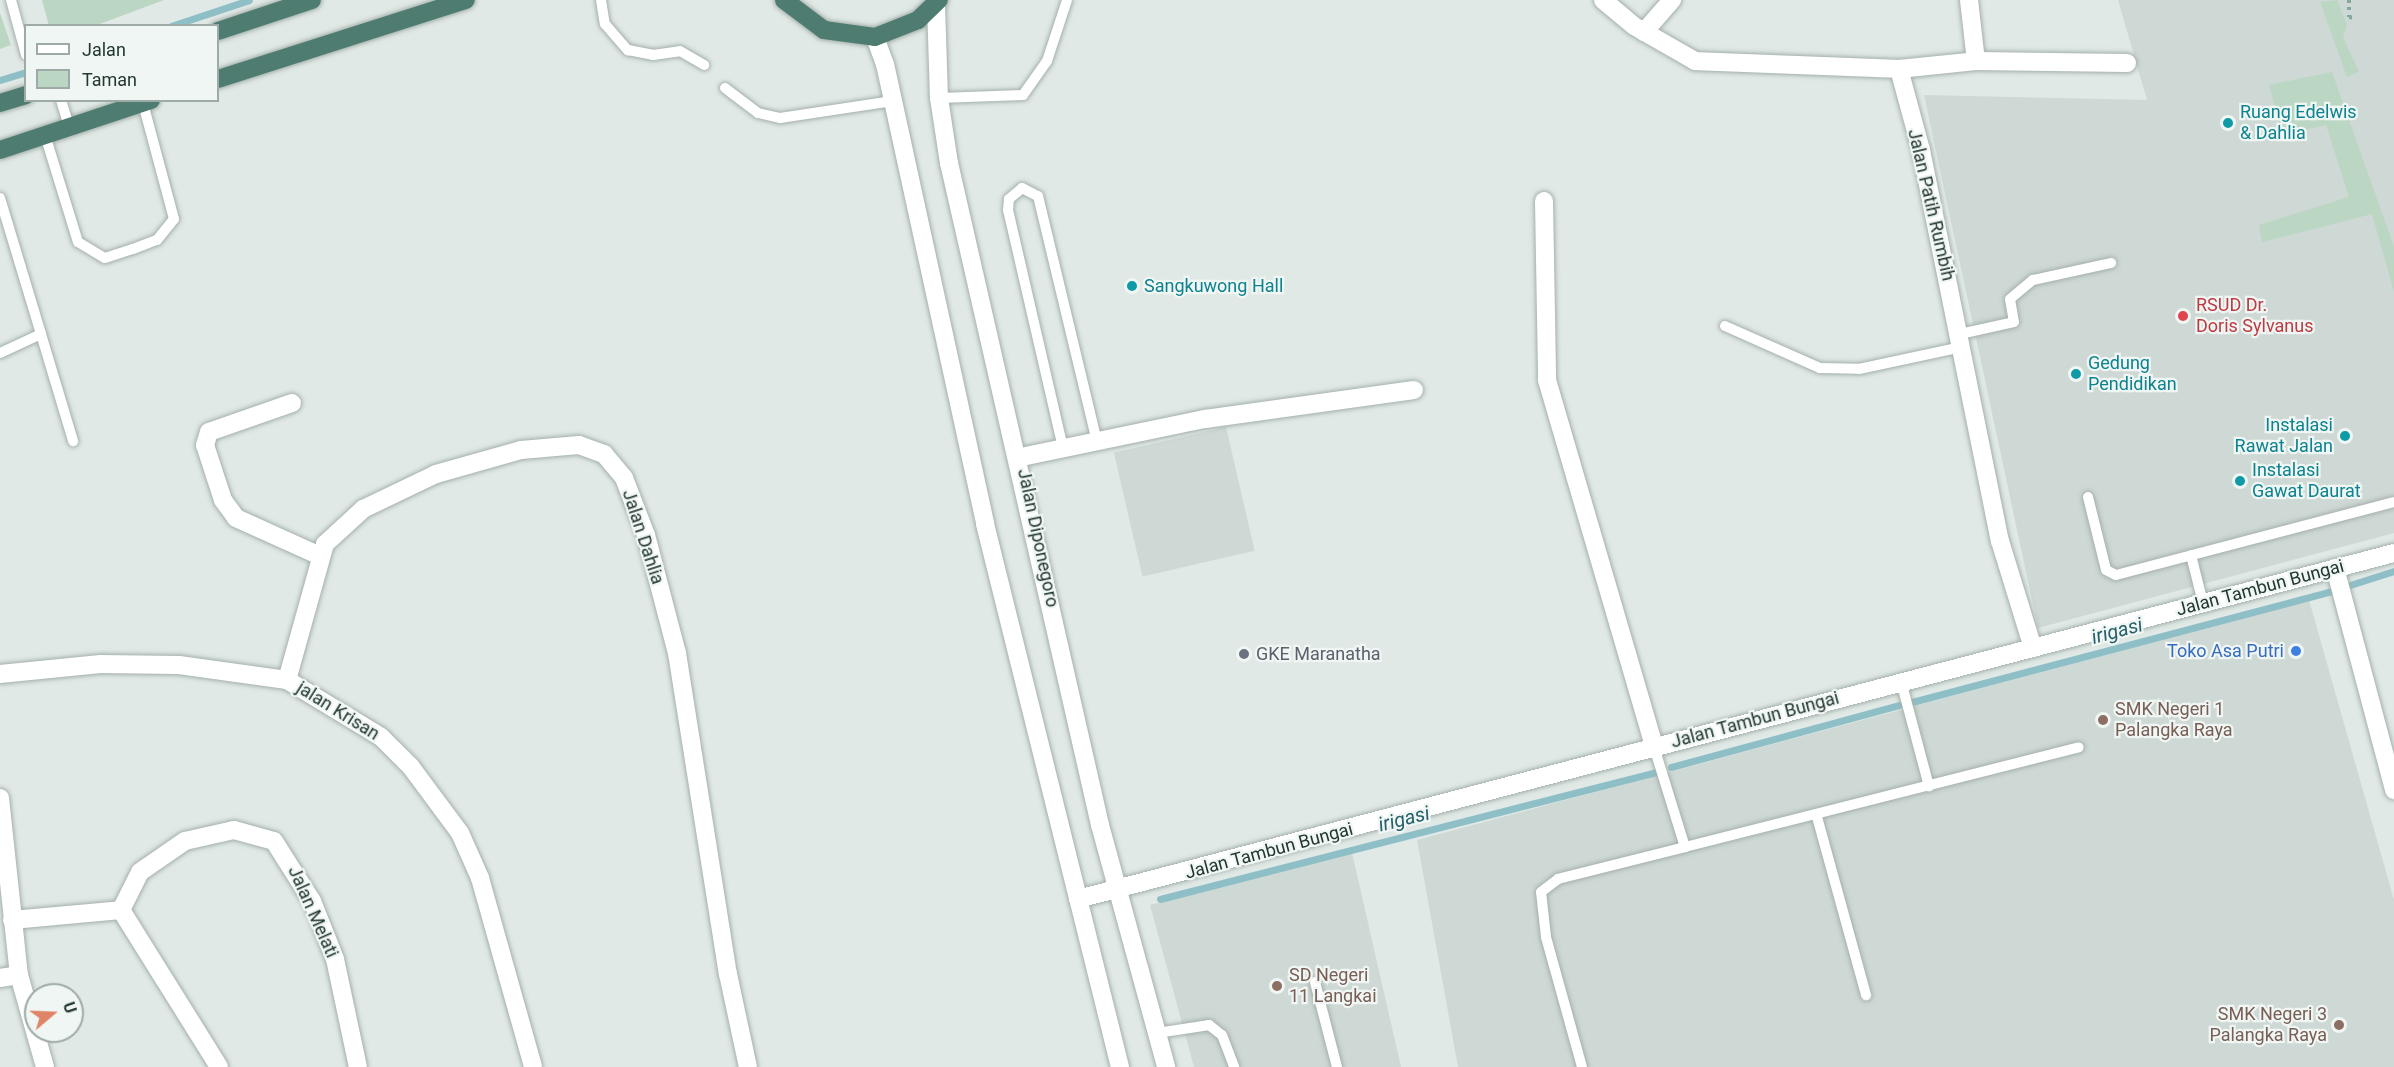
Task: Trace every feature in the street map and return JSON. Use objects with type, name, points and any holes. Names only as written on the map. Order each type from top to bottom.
[{"type":"highway","points":[[219,31],[312,0]]},
{"type":"highway","points":[[219,79],[466,0]]},
{"type":"highway","points":[[784,0],[824,30],[875,37],[898,31],[937,2]]},
{"type":"highway","points":[[0,103],[24,95]]},
{"type":"highway","points":[[0,150],[147,102]]},
{"type":"street","points":[[1603,0],[1644,32],[1695,61],[1721,65],[1899,69],[1976,61],[2127,63]]},
{"type":"street","points":[[1644,32],[1672,0]]},
{"type":"street","points":[[1969,0],[1976,61]]},
{"type":"street","name":"Jalan Diponegoro","points":[[937,2],[939,98],[1117,889],[1166,1067]]},
{"type":"street","points":[[875,37],[893,101],[985,524],[1120,1067]]},
{"type":"street","name":"Jalan Patih Rumbih","points":[[1899,69],[1961,340],[2000,541],[2033,648]]},
{"type":"street","points":[[1544,201],[1547,380],[1654,747]]},
{"type":"street","points":[[1021,457],[1205,419],[1414,390]]},
{"type":"street","points":[[292,403],[209,432],[205,445],[223,500],[236,519],[320,556]]},
{"type":"street","name":"Jalan Dahlia","points":[[287,680],[320,556],[337,530],[363,509],[436,474],[553,445],[579,445],[604,454],[624,478],[646,535],[677,653],[728,974],[748,1067]]},
{"type":"street","name":"Jalan Tambun Bungai","points":[[1078,899],[2394,553]]},
{"type":"street","points":[[2335,568],[2394,790]]},
{"type":"street","name":"jalan Krisan","points":[[0,674],[101,664],[179,665],[287,680],[381,738],[411,767],[460,833],[480,878],[533,1067]]},
{"type":"street","points":[[0,798],[19,975],[45,1067]]},
{"type":"street","name":"Jalan Melati","points":[[121,910],[140,872],[185,841],[234,830],[274,841],[312,901],[335,959],[358,1067]]},
{"type":"street","points":[[12,920],[121,910],[219,1067]]},
{"type":"street","points":[[0,978],[19,975]]},
{"type":"lane","points":[[11,0],[24,48]]},
{"type":"lane","points":[[601,0],[605,24],[628,50],[653,55],[680,51],[704,65]]},
{"type":"lane","points":[[939,98],[1023,95],[1047,61],[1067,0]]},
{"type":"lane","points":[[725,87],[758,113],[780,118],[893,101]]},
{"type":"lane","points":[[62,102],[69,127]]},
{"type":"lane","points":[[45,135],[78,242],[105,258],[133,249],[157,240],[174,219],[147,102]]},
{"type":"lane","points":[[1063,448],[1008,210],[1009,199],[1022,188],[1038,196],[1097,441]]},
{"type":"lane","points":[[0,198],[4,221],[73,441]]},
{"type":"lane","points":[[1725,326],[1820,368],[1859,369],[1961,340],[2014,322],[2010,299],[2033,280],[2110,263]]},
{"type":"lane","points":[[0,353],[41,334]]},
{"type":"lane","points":[[2088,497],[2110,574],[2394,501]]},
{"type":"lane","points":[[2191,555],[2204,603]]},
{"type":"lane","points":[[1901,681],[1929,786]]},
{"type":"lane","points":[[1654,747],[1685,847]]},
{"type":"lane","points":[[1582,1067],[1546,937],[1541,892],[1558,879],[1817,817],[2079,747]]},
{"type":"lane","points":[[1817,817],[1866,995]]},
{"type":"lane","points":[[1315,982],[1337,1067]]},
{"type":"lane","points":[[1157,1033],[1209,1025],[1222,1035],[1234,1067]]},
{"type":"path","points":[[2349,0],[2349,16],[2356,18]]},
{"type":"shaded area","name":"RSUD Dr. Doris Sylvanus","points":[[2118,0],[2394,0],[2394,533],[2038,628],[1924,95],[2147,100]]},
{"type":"shaded area","points":[[1226,427],[1255,551],[1143,577],[1114,453]]},
{"type":"shaded area","name":"SMK Negeri 1 Palangka Raya","points":[[2309,600],[2394,900],[2394,1067],[1458,1067],[1417,840]]},
{"type":"shaded area","name":"SD Negeri 11 Langkai","points":[[1352,853],[1401,1067],[1194,1067],[1150,905]]},
{"type":"green space","points":[[42,0],[164,0],[100,24],[48,24]]},
{"type":"green space","points":[[2337,0],[2347,25],[2343,37],[2359,72],[2347,77],[2320,2]]},
{"type":"green space","points":[[0,13],[11,45],[0,49]]},
{"type":"green space","points":[[2332,72],[2394,247],[2394,292],[2372,214],[2262,242],[2259,225],[2349,197],[2326,125],[2283,135],[2269,85]]},
{"type":"waterway","points":[[177,24],[249,0]]},
{"type":"waterway","points":[[0,80],[24,73]]},
{"type":"waterway","name":"irigasi","points":[[2350,585],[2394,571]]},
{"type":"waterway","name":"irigasi","points":[[1912,702],[2331,591]]},
{"type":"waterway","name":"irigasi","points":[[1671,767],[1899,705]]},
{"type":"waterway","name":"irigasi","points":[[1160,899],[1656,772]]},
{"type":"place","name":"Ruang Edelwis & Dahlia","points":[[2228,123]]},
{"type":"place","name":"Sangkuwong Hall","points":[[1132,286]]},
{"type":"place","name":"RSUD Dr. Doris Sylvanus","points":[[2183,316]]},
{"type":"place","name":"Gedung Pendidikan","points":[[2076,374]]},
{"type":"place","name":"Instalasi Rawat Jalan","points":[[2345,436]]},
{"type":"place","name":"Instalasi Gawat Daurat","points":[[2240,481]]},
{"type":"place","name":"Toko Asa Putri","points":[[2296,651]]},
{"type":"place","name":"GKE Maranatha","points":[[1244,654]]},
{"type":"place","name":"SMK Negeri 1 Palangka Raya","points":[[2103,720]]},
{"type":"place","name":"SD Negeri 11 Langkai","points":[[1277,986]]},
{"type":"place","name":"SMK Negeri 3 Palangka Raya","points":[[2339,1025]]}]
